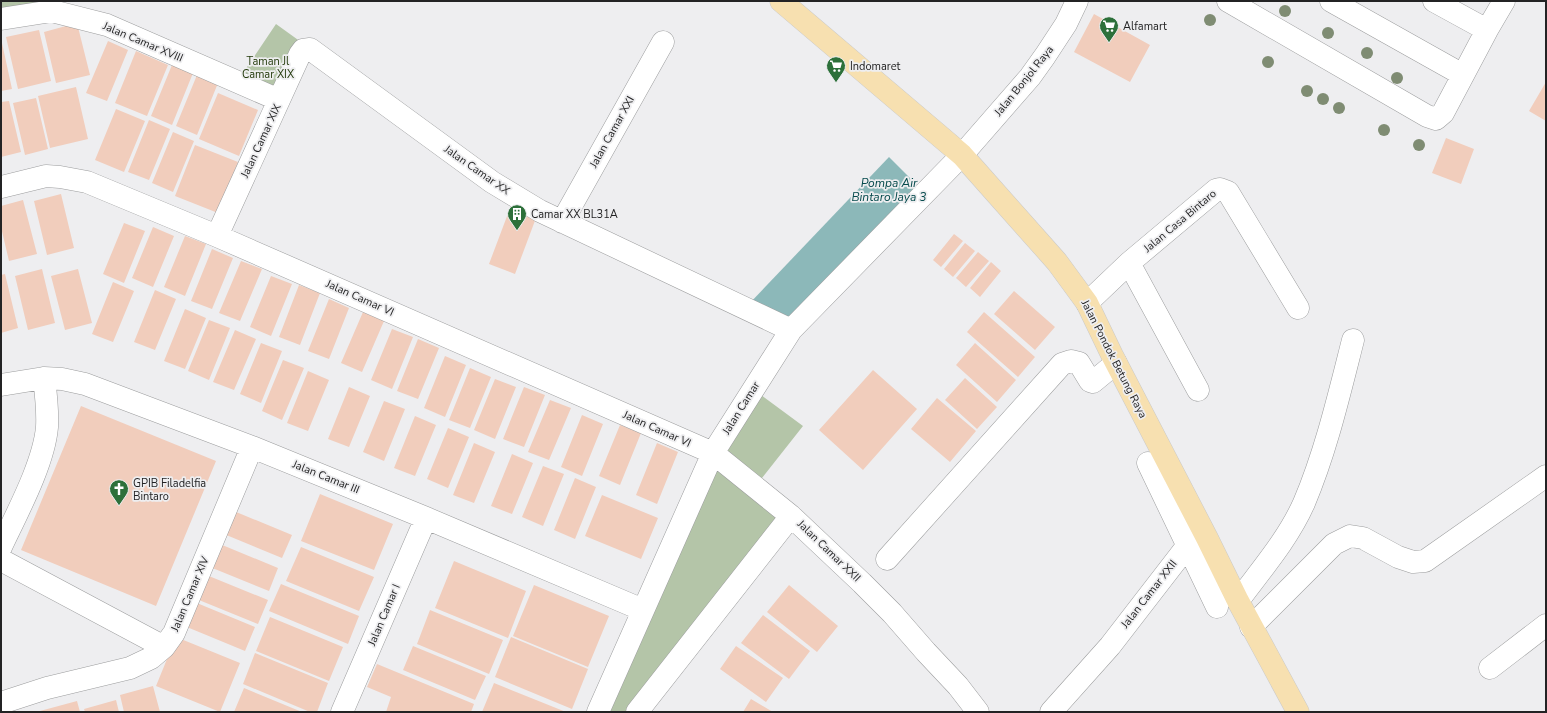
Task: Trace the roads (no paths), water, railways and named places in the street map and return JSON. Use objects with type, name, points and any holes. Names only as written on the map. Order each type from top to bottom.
[{"type":"main road","name":"Jalan Pondok Betung Raya","points":[[781,1],[962,155],[1057,262],[1087,303],[1238,602],[1298,712]]},
{"type":"street","name":"Jalan Bonjol Raya","points":[[962,155],[1030,77],[1046,56],[1066,24],[1077,1]]},
{"type":"street","points":[[1228,1],[1436,119],[1443,113],[1504,1]]},
{"type":"street","points":[[1331,1],[1463,75]]},
{"type":"street","points":[[1434,1],[1487,30]]},
{"type":"street","name":"Jalan Camar XVIII","points":[[1,19],[52,12],[107,25],[279,100]]},
{"type":"street","name":"Jalan Camar XXI","points":[[562,222],[663,42]]},
{"type":"street","name":"Jalan Camar XIX","points":[[217,236],[300,54],[307,48]]},
{"type":"street","name":"Jalan Camar XX","points":[[307,48],[314,51],[492,182],[540,211],[791,330]]},
{"type":"street","name":"Jalan Camar","points":[[598,712],[713,453],[791,330],[962,155]]},
{"type":"street","name":"Jalan Camar VI","points":[[1,187],[46,176],[87,182],[217,236],[713,453]]},
{"type":"street","name":"Jalan Casa Bintaro","points":[[1087,303],[1129,264],[1216,190],[1224,190],[1228,192],[1298,308]]},
{"type":"street","points":[[1129,264],[1198,390]]},
{"type":"street","points":[[1238,602],[1282,542],[1303,504],[1324,448],[1353,340]]},
{"type":"street","points":[[887,559],[1062,364],[1071,361],[1079,363],[1090,381],[1093,382],[1116,363]]},
{"type":"street","points":[[1,547],[24,497],[41,454],[47,429],[44,378]]},
{"type":"street","name":"Jalan Camar III","points":[[1,385],[44,378],[62,379],[85,384],[252,447],[426,518],[643,610]]},
{"type":"street","name":"Jalan Camar XIV","points":[[4,702],[47,688],[130,668],[151,658],[164,647],[174,633],[252,447]]},
{"type":"street","name":"Jalan Camar XXII","points":[[713,453],[791,516],[892,613],[958,686],[978,712]]},
{"type":"street","points":[[1148,463],[1188,544],[1217,608]]},
{"type":"street","points":[[1252,627],[1334,544],[1350,536],[1363,538],[1398,557],[1413,562],[1425,561],[1546,476]]},
{"type":"street","name":"Jalan Camar XXII","points":[[636,712],[791,516]]},
{"type":"street","name":"Jalan Camar I","points":[[342,712],[426,518]]},
{"type":"street","name":"Jalan Camar XXII","points":[[1051,712],[1110,646],[1188,544]]},
{"type":"street","points":[[1,560],[164,647]]},
{"type":"street","points":[[1490,668],[1546,625]]},
{"type":"water","name":"Pompa Air Bintaro Jaya 3","points":[[889,157],[921,189],[790,325],[747,306]]},
{"type":"place","name":"Alfamart","points":[[1109,43]]},
{"type":"place","name":"Indomaret","points":[[836,83]]},
{"type":"place","name":"Camar XX BL31A","points":[[517,231]]},
{"type":"place","name":"GPIB Filadelfia Bintaro","points":[[119,506]]},
{"type":"park label","name":"Taman Jl Camar XIX","points":[[268,67]]}]
